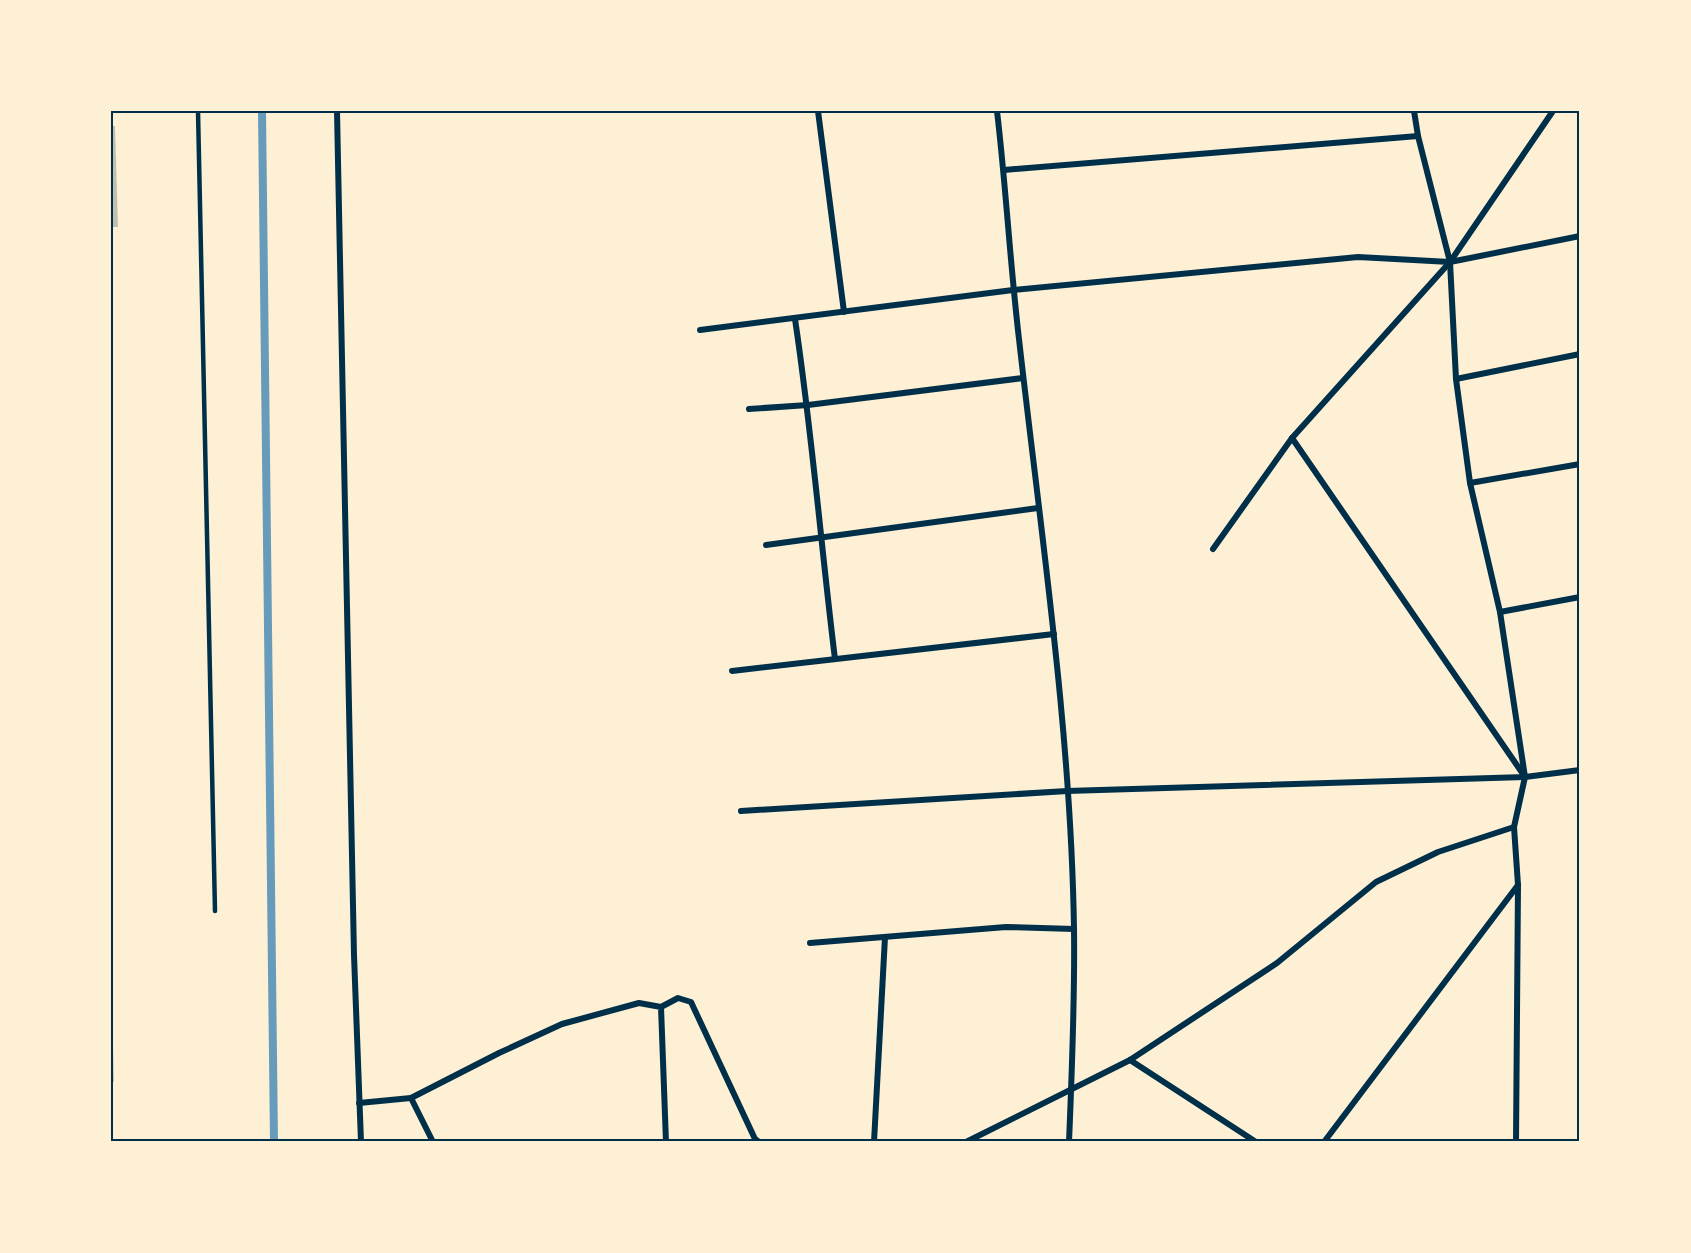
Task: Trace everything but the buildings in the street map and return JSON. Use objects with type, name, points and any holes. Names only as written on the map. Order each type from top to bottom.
[{"type":"street","points":[[337,111],[354,932],[361,1142]]},
{"type":"street","points":[[818,111],[844,312]]},
{"type":"street","points":[[997,111],[1013,290],[1054,634],[1067,791],[1074,929],[1069,1142]]},
{"type":"street","points":[[1414,111],[1418,136],[1450,262],[1456,379],[1470,483],[1500,612],[1525,777],[1514,827],[1518,885],[1516,1142]]},
{"type":"street","points":[[1213,549],[1292,438],[1450,262],[1553,111]]},
{"type":"street","points":[[1004,170],[1418,136]]},
{"type":"street","points":[[700,330],[1013,290],[1358,257],[1450,262],[1580,236]]},
{"type":"street","points":[[795,319],[808,405],[820,537],[835,659]]},
{"type":"street","points":[[1456,379],[1580,354]]},
{"type":"street","points":[[749,409],[808,405],[1023,378]]},
{"type":"street","points":[[1292,438],[1525,777]]},
{"type":"street","points":[[1470,483],[1580,464]]},
{"type":"street","points":[[766,545],[1038,508]]},
{"type":"street","points":[[1500,612],[1580,597]]},
{"type":"street","points":[[732,671],[1054,634]]},
{"type":"street","points":[[741,811],[1067,791],[1525,777],[1580,770]]},
{"type":"street","points":[[966,1142],[1130,1060],[1277,963],[1376,882],[1438,852],[1514,827]]},
{"type":"street","points":[[1324,1142],[1518,885]]},
{"type":"street","points":[[810,943],[1006,927],[1074,929]]},
{"type":"street","points":[[874,1142],[885,937]]},
{"type":"street","points":[[360,1103],[411,1098],[562,1024],[639,1003],[661,1007],[678,998],[691,1002],[755,1139],[759,1142]]},
{"type":"street","points":[[661,1007],[666,1142]]},
{"type":"street","points":[[1130,1060],[1256,1142]]},
{"type":"street","points":[[411,1098],[433,1142]]},
{"type":"lane","points":[[198,111],[215,910]]},
{"type":"waterway","points":[[262,111],[274,1142]]}]
